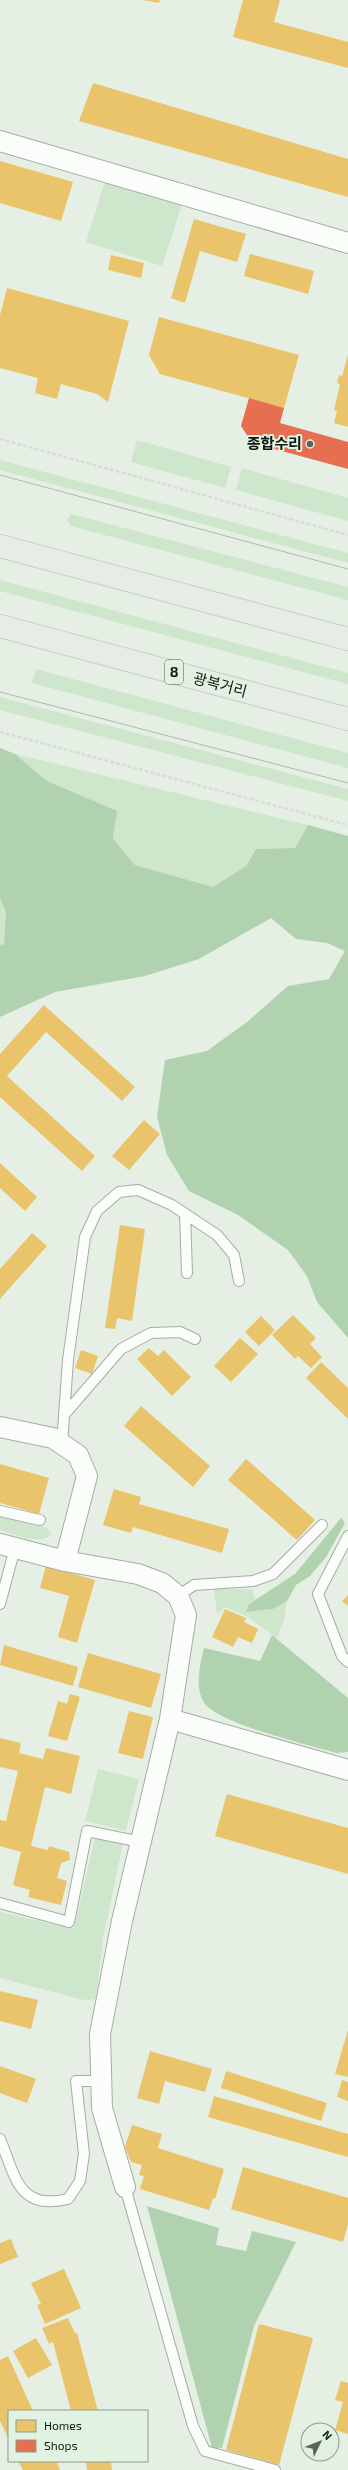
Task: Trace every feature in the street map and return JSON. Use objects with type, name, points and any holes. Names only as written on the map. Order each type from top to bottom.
[{"type":"highway","points":[[0,546],[348,639]]},
{"type":"highway","name":"광복거리","points":[[0,626],[348,719]]},
{"type":"street","points":[[0,141],[348,243]]},
{"type":"street","points":[[0,1427],[53,1438],[78,1455],[87,1476],[65,1561]]},
{"type":"street","points":[[7,1546],[65,1561],[138,1574],[162,1583],[178,1596],[186,1615],[170,1719],[122,1921],[100,2034],[102,2108],[125,2187]]},
{"type":"street","points":[[170,1719],[348,1770]]},
{"type":"lane","points":[[62,1444],[68,1360],[85,1236],[97,1212],[119,1192],[138,1190],[172,1205],[217,1235],[234,1255],[239,1281]]},
{"type":"lane","points":[[185,1214],[187,1273]]},
{"type":"lane","points":[[64,1415],[121,1349],[151,1333],[180,1332],[195,1339]]},
{"type":"lane","points":[[0,1511],[40,1520]]},
{"type":"lane","points":[[178,1596],[194,1585],[253,1581],[273,1574],[322,1525]]},
{"type":"lane","points":[[348,1536],[318,1594],[342,1656],[348,1662]]},
{"type":"lane","points":[[0,1604],[7,1546]]},
{"type":"lane","points":[[0,1903],[69,1922],[87,1830],[141,1842]]},
{"type":"lane","points":[[0,2139],[20,2188],[35,2200],[50,2203],[68,2199],[80,2181],[84,2154],[76,2081],[101,2081]]},
{"type":"lane","points":[[125,2187],[193,2426],[205,2451],[275,2470]]},
{"type":"path","points":[[0,438],[348,535]]},
{"type":"path","points":[[0,732],[348,825]]},
{"type":"green space","points":[[106,178],[183,201],[162,266],[86,242]]},
{"type":"green space","points":[[137,440],[231,467],[225,488],[131,462]]},
{"type":"green space","points":[[0,460],[348,553],[348,563],[0,470]]},
{"type":"green space","points":[[242,468],[348,498],[348,521],[236,490]]},
{"type":"green space","points":[[71,514],[348,587],[348,600],[71,526],[67,520]]},
{"type":"green space","points":[[0,580],[348,673],[348,684],[0,591]]},
{"type":"green space","points":[[36,669],[348,753],[348,768],[32,683]]},
{"type":"green space","points":[[0,697],[348,789],[348,801],[0,710]]},
{"type":"green space","points":[[0,748],[15,754],[47,781],[117,811],[113,838],[135,865],[213,887],[246,866],[256,849],[295,848],[308,825],[348,836],[348,1338],[317,1302],[307,1276],[288,1250],[238,1215],[189,1191],[167,1155],[157,1117],[165,1060],[207,1051],[247,1022],[288,986],[329,979],[345,951],[327,943],[296,939],[271,918],[199,959],[145,976],[55,992],[0,1017],[0,945],[4,944],[6,912],[0,899]]},
{"type":"green space","points":[[15,754],[308,825],[295,848],[256,849],[246,866],[213,887],[135,865],[113,837],[116,811],[47,781]]},
{"type":"green space","points":[[0,899],[6,912],[4,944],[0,945]]},
{"type":"green space","points":[[0,1515],[47,1528],[52,1534],[41,1539],[34,1539],[0,1530]]},
{"type":"green space","points":[[341,1518],[345,1523],[326,1557],[310,1576],[296,1585],[287,1601],[273,1609],[246,1612],[249,1604],[295,1574]]},
{"type":"green space","points":[[214,1589],[252,1589],[255,1600],[249,1604],[273,1609],[287,1601],[284,1620],[277,1638],[248,1617],[225,1607],[217,1614]]},
{"type":"green space","points":[[272,1635],[348,1698],[348,1752],[336,1753],[266,1733],[229,1719],[215,1712],[205,1704],[199,1684],[204,1648],[260,1661]]},
{"type":"green space","points":[[98,1769],[139,1779],[126,1831],[85,1821]]},
{"type":"green space","points":[[95,1838],[123,1843],[103,1939],[96,1999],[84,2000],[0,1978],[0,1912],[74,1929]]},
{"type":"green space","points":[[147,2206],[219,2228],[216,2245],[246,2251],[252,2231],[296,2242],[254,2326],[222,2448],[212,2448]]},
{"type":"building: Homes","points":[[143,0],[160,0],[159,3]]},
{"type":"building: Homes","points":[[243,0],[280,0],[274,22],[348,42],[348,68],[233,37]]},
{"type":"building: Homes","points":[[93,83],[348,159],[348,197],[79,121]]},
{"type":"building: Homes","points":[[0,161],[73,182],[61,221],[0,203]]},
{"type":"building: Homes","points":[[194,219],[246,234],[237,262],[200,251],[185,303],[171,298]]},
{"type":"building: Homes","points":[[250,254],[314,271],[308,294],[244,276]]},
{"type":"building: Homes","points":[[111,255],[144,263],[141,278],[108,270]]},
{"type":"building: Homes","points":[[7,288],[129,321],[108,402],[97,394],[61,384],[57,399],[35,393],[38,378],[0,368],[0,315]]},
{"type":"building: Homes","points":[[159,317],[299,355],[284,408],[160,374],[149,355]]},
{"type":"building: Homes","points":[[348,355],[348,427],[334,423],[337,411],[334,410],[340,384],[337,383],[339,375],[342,376]]},
{"type":"building: Homes","points":[[44,1005],[135,1087],[122,1101],[46,1032],[7,1076],[95,1156],[82,1171],[0,1097],[0,1054]]},
{"type":"building: Homes","points":[[144,1120],[160,1134],[129,1170],[112,1156]]},
{"type":"building: Homes","points":[[0,1163],[37,1197],[25,1211],[0,1188]]},
{"type":"building: Homes","points":[[120,1225],[145,1229],[132,1321],[117,1318],[115,1329],[105,1328]]},
{"type":"building: Homes","points":[[32,1233],[47,1246],[0,1299],[0,1269]]},
{"type":"building: Homes","points":[[293,1315],[316,1338],[310,1344],[322,1357],[311,1368],[298,1356],[295,1359],[272,1335]]},
{"type":"building: Homes","points":[[261,1316],[275,1330],[259,1346],[245,1332]]},
{"type":"building: Homes","points":[[240,1338],[258,1354],[231,1382],[214,1366]]},
{"type":"building: Homes","points":[[149,1348],[158,1356],[164,1350],[191,1377],[172,1396],[137,1359]]},
{"type":"building: Homes","points":[[81,1350],[98,1356],[92,1374],[75,1368]]},
{"type":"building: Homes","points":[[321,1362],[348,1388],[348,1419],[306,1378]]},
{"type":"building: Homes","points":[[141,1406],[210,1466],[193,1487],[124,1426]]},
{"type":"building: Homes","points":[[246,1459],[315,1520],[297,1540],[228,1480]]},
{"type":"building: Homes","points":[[0,1464],[49,1478],[39,1514],[0,1503]]},
{"type":"building: Homes","points":[[114,1489],[141,1497],[139,1504],[229,1529],[222,1553],[133,1527],[131,1533],[103,1525]]},
{"type":"building: Homes","points":[[46,1566],[95,1580],[77,1643],[58,1637],[69,1596],[40,1588]]},
{"type":"building: Homes","points":[[348,1595],[348,1606],[342,1601]]},
{"type":"building: Homes","points":[[225,1609],[246,1618],[244,1622],[258,1629],[252,1643],[238,1637],[233,1647],[212,1637]]},
{"type":"building: Homes","points":[[4,1645],[78,1667],[73,1686],[0,1665]]},
{"type":"building: Homes","points":[[88,1653],[161,1674],[151,1708],[78,1687]]},
{"type":"building: Homes","points":[[70,1694],[80,1697],[67,1741],[48,1736],[58,1701],[67,1704]]},
{"type":"building: Homes","points":[[129,1711],[153,1717],[143,1759],[118,1753]]},
{"type":"building: Homes","points":[[0,1738],[21,1743],[19,1753],[43,1759],[46,1748],[80,1756],[71,1794],[45,1787],[31,1846],[48,1850],[49,1846],[69,1852],[70,1860],[61,1863],[57,1878],[67,1881],[61,1905],[28,1897],[30,1890],[13,1885],[21,1852],[0,1846],[0,1820],[6,1821],[18,1771],[0,1767]]},
{"type":"building: Homes","points":[[227,1794],[348,1828],[348,1874],[215,1836]]},
{"type":"building: Homes","points":[[0,1991],[38,2000],[31,2029],[0,2021]]},
{"type":"building: Homes","points":[[348,2030],[348,2077],[335,2074]]},
{"type":"building: Homes","points":[[150,2051],[212,2069],[205,2092],[165,2081],[159,2104],[137,2098]]},
{"type":"building: Homes","points":[[0,2066],[36,2079],[27,2103],[0,2093]]},
{"type":"building: Homes","points":[[226,2071],[327,2103],[321,2121],[221,2088]]},
{"type":"building: Homes","points":[[342,2080],[348,2082],[348,2101],[337,2097]]},
{"type":"building: Homes","points":[[214,2096],[348,2134],[348,2157],[208,2117]]},
{"type":"building: Homes","points":[[132,2125],[162,2134],[158,2148],[224,2169],[215,2199],[213,2198],[209,2210],[140,2189],[144,2176],[139,2175],[142,2165],[131,2162],[125,2147]]},
{"type":"building: Homes","points":[[243,2167],[348,2198],[348,2224],[343,2242],[231,2209]]},
{"type":"building: Homes","points":[[11,2239],[18,2257],[0,2264],[0,2243]]},
{"type":"building: Homes","points":[[64,2269],[81,2308],[45,2324],[37,2305],[41,2304],[31,2283]]},
{"type":"building: Homes","points":[[68,2318],[75,2333],[77,2333],[98,2410],[71,2410],[53,2342],[49,2344],[42,2328]]},
{"type":"building: Homes","points":[[259,2324],[313,2338],[279,2465],[226,2450]]},
{"type":"building: Homes","points":[[36,2338],[52,2365],[28,2378],[13,2351]]},
{"type":"building: Homes","points":[[8,2356],[33,2410],[8,2410],[8,2438],[0,2421],[0,2360]]},
{"type":"building: Homes","points":[[341,2381],[348,2383],[348,2434],[340,2432],[340,2422],[337,2422],[343,2402],[335,2400]]},
{"type":"building: Homes","points":[[19,2462],[56,2462],[60,2470],[23,2470]]},
{"type":"building: Homes","points":[[86,2462],[111,2462],[112,2470],[87,2470]]},
{"type":"building: Shops","points":[[249,398],[284,408],[280,423],[348,442],[348,469],[252,443],[241,426]]},
{"type":"tram line","points":[[0,475],[348,569]]},
{"type":"tram line","points":[[0,692],[348,783]]},
{"type":"place","name":"종합수리","points":[[310,444]]}]
